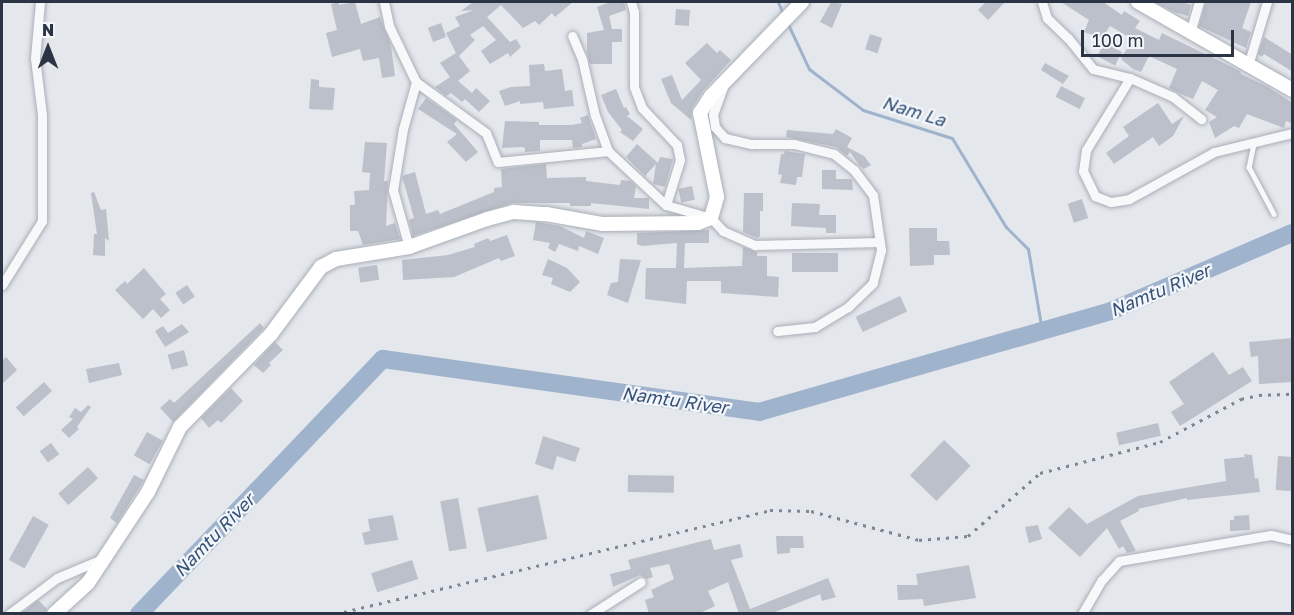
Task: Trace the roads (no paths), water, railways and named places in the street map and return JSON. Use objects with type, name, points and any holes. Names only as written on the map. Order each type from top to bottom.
[{"type":"street","points":[[2,285],[42,221],[42,115],[35,58],[40,2]]},
{"type":"street","points":[[384,2],[389,26],[416,82],[486,133],[498,162],[608,151]]},
{"type":"street","points":[[631,2],[634,12],[634,87],[642,108],[677,145],[680,160],[666,205]]},
{"type":"street","points":[[711,218],[717,197],[701,131],[700,113],[725,82],[802,2]]},
{"type":"street","points":[[1042,2],[1047,18],[1068,38],[1093,69],[1130,78],[1173,97],[1201,119]]},
{"type":"street","points":[[1138,2],[1293,90]]},
{"type":"street","points":[[1190,33],[1199,2]]},
{"type":"street","points":[[1249,63],[1267,2]]},
{"type":"street","points":[[572,36],[582,59],[595,116],[608,151],[666,205],[711,218],[723,231],[755,245],[880,242]]},
{"type":"street","points":[[1130,78],[1086,150],[1083,171],[1095,196],[1111,202],[1129,199],[1214,152],[1293,133]]},
{"type":"street","points":[[409,247],[393,190],[403,129],[416,82]]},
{"type":"street","points":[[725,82],[713,114],[715,128],[725,138],[752,144],[794,144],[834,154],[854,170],[873,195],[881,250],[873,283],[848,307],[814,327],[777,331]]},
{"type":"street","points":[[54,614],[88,583],[105,558],[148,492],[180,427],[271,334],[321,267],[336,259],[409,247],[487,219],[514,212],[546,214],[603,224],[698,223],[711,218]]},
{"type":"street","points":[[1082,614],[1102,580],[1119,561],[1270,535],[1293,540]]},
{"type":"street","points":[[9,614],[57,578],[105,558]]},
{"type":"street","points":[[591,614],[641,582]]},
{"type":"lane","points":[[1254,144],[1249,167],[1274,214]]},
{"type":"waterway","name":"Nam La","points":[[778,2],[783,14]]},
{"type":"waterway","name":"Nam La","points":[[787,22],[809,69],[863,110],[952,138],[1006,227],[1028,249],[1042,331]]},
{"type":"waterway","name":"Namtu River","points":[[139,614],[383,359],[759,412],[1111,311],[1292,233]]},
{"type":"railway","points":[[335,614],[770,510],[811,511],[919,540],[968,536],[1040,473],[1160,442],[1241,399],[1259,395],[1292,394]]}]
